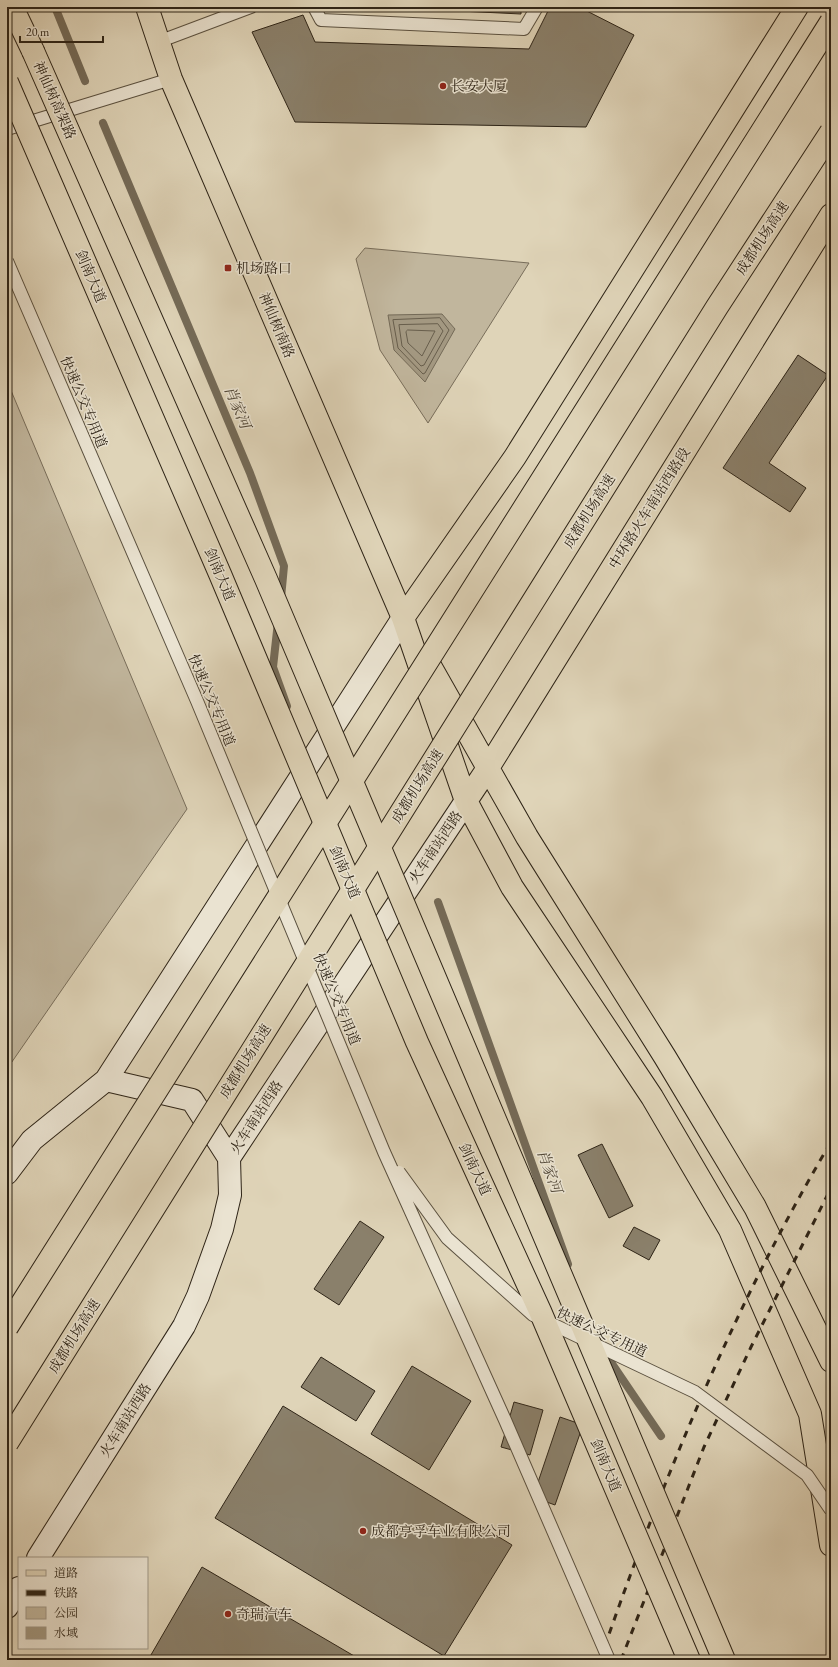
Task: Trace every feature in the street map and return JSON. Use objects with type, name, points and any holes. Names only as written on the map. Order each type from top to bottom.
[{"type":"main road","points":[[12,7],[33,51]]},
{"type":"main road","points":[[22,7],[33,51]]},
{"type":"main road","name":"神仙树南路","points":[[147,7],[171,79],[403,618]]},
{"type":"main road","points":[[7,1173],[32,1140],[106,1080],[403,618],[515,457],[797,7]]},
{"type":"main road","points":[[7,1327],[831,22]]},
{"type":"main road","name":"神仙树高架路","points":[[33,51],[266,579],[724,1660]]},
{"type":"main road","name":"剑南大道","points":[[7,82],[220,574],[416,1042],[540,1311],[689,1660]]},
{"type":"main road","name":"成都机场高速","points":[[7,1443],[716,306],[831,132]]},
{"type":"main road","name":"中环路火车南站西路段","points":[[466,801],[488,768],[831,215]]},
{"type":"main road","points":[[403,618],[527,837],[665,1057],[755,1207],[831,1361]]},
{"type":"main road","points":[[403,618],[466,801],[512,887],[652,1097],[730,1230],[810,1414],[831,1544]]},
{"type":"main road","name":"火车南站西路","points":[[39,1557],[184,1326],[198,1296],[219,1236],[230,1195],[229,1158],[466,801]]},
{"type":"main road","points":[[106,1080],[192,1100],[229,1158]]},
{"type":"main road","points":[[7,1607],[18,1590]]},
{"type":"lane","points":[[158,42],[251,7]]},
{"type":"lane","points":[[314,7],[321,20],[524,30],[537,7]]},
{"type":"lane","points":[[7,129],[171,79]]},
{"type":"lane","name":"快速公交专用道","points":[[7,261],[197,701],[384,1152],[505,1420],[609,1660]]},
{"type":"lane","name":"快速公交专用道","points":[[384,1152],[447,1238],[533,1315],[695,1392],[807,1475],[831,1510]]},
{"type":"green space","points":[[365,248],[529,263],[428,423],[380,350],[356,259]]},
{"type":"green space","points":[[7,381],[187,809],[7,1069]]},
{"type":"water","points":[[442,314],[455,329],[425,382],[394,350],[388,315]]},
{"type":"building","points":[[377,7],[521,7],[521,14]]},
{"type":"building","name":"长安大厦","points":[[550,7],[579,7],[634,35],[586,127],[295,122],[252,32],[303,15],[315,42],[529,49]]},
{"type":"building","points":[[798,355],[828,375],[769,463],[806,488],[790,512],[723,468]]},
{"type":"building","points":[[602,1144],[633,1206],[609,1218],[578,1155]]},
{"type":"building","points":[[360,1221],[384,1237],[339,1305],[314,1289]]},
{"type":"building","points":[[634,1227],[660,1240],[649,1260],[623,1246]]},
{"type":"building","points":[[321,1357],[375,1391],[356,1421],[301,1387]]},
{"type":"building","points":[[412,1366],[471,1401],[429,1470],[371,1434]]},
{"type":"building","points":[[514,1402],[543,1410],[530,1455],[501,1447]]},
{"type":"building","name":"成都亨孚车业有限公司","points":[[283,1406],[512,1545],[444,1656],[215,1518]]},
{"type":"building","points":[[560,1417],[583,1425],[555,1505],[533,1497]]},
{"type":"building","name":"奇瑞汽车","points":[[202,1567],[361,1660],[148,1660]]},
{"type":"waterway","name":"肖家河","points":[[55,7],[85,81]]},
{"type":"waterway","name":"肖家河","points":[[103,123],[250,473],[284,566],[281,598]]},
{"type":"waterway","name":"肖家河","points":[[278,622],[273,667],[287,706]]},
{"type":"waterway","name":"肖家河","points":[[438,902],[568,1264]]},
{"type":"waterway","name":"肖家河","points":[[602,1349],[661,1436]]},
{"type":"railway","points":[[600,1660],[649,1526],[702,1395],[763,1267],[831,1142]]},
{"type":"railway","points":[[621,1660],[704,1447],[751,1347],[831,1188]]},
{"type":"place","name":"长安大厦","points":[[443,86]]},
{"type":"place","name":"机场路口","points":[[228,268]]},
{"type":"place","name":"成都亨孚车业有限公司","points":[[363,1531]]},
{"type":"place","name":"奇瑞汽车","points":[[228,1614]]}]
